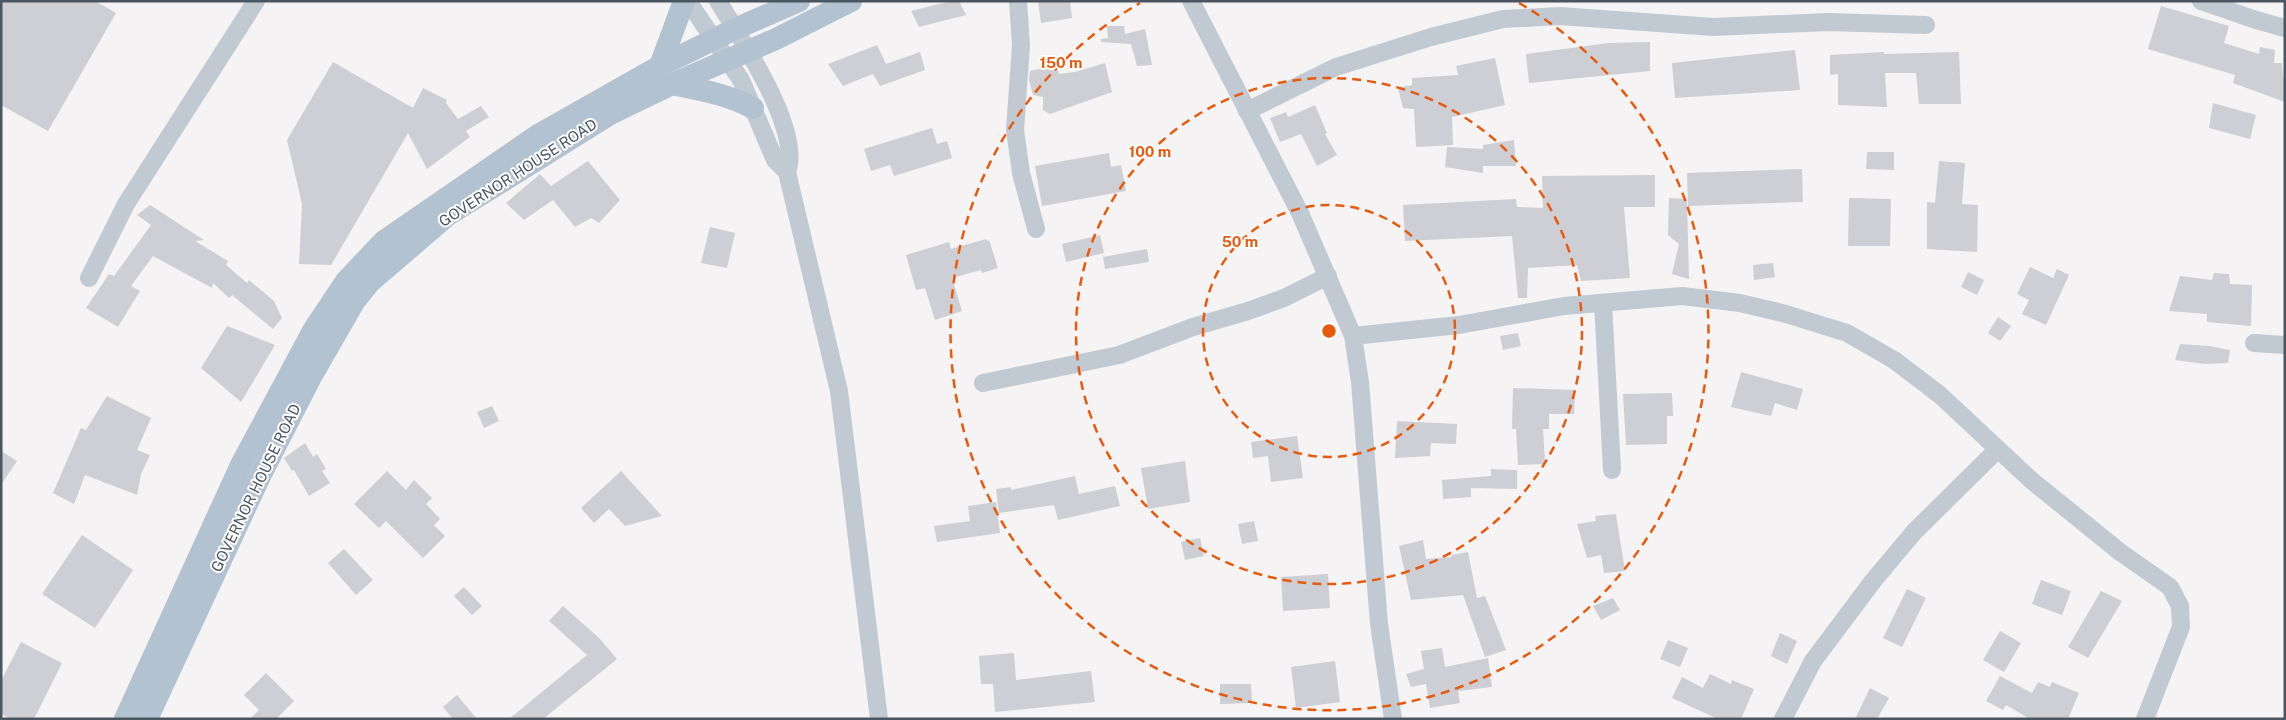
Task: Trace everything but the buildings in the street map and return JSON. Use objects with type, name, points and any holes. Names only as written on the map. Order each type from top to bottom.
[{"type":"main road","points":[[686,1],[666,75],[724,95],[753,108]]},
{"type":"main road","name":"GOVERNOR HOUSE ROAD","points":[[146,719],[260,476],[312,375],[354,302],[370,282],[448,215],[612,113],[715,40],[735,29],[799,1]]},
{"type":"main road","name":"GOVERNOR HOUSE ROAD","points":[[125,719],[241,465],[314,329],[346,280],[384,241],[538,135],[666,75],[727,60],[776,39],[852,1]]},
{"type":"street","points":[[89,278],[126,204],[256,1]]},
{"type":"street","points":[[686,1],[715,40],[741,80],[775,160],[787,172]]},
{"type":"street","points":[[718,1],[766,81],[779,112],[790,156],[787,172],[838,391],[879,719]]},
{"type":"street","points":[[1018,1],[1021,45],[1015,130],[1021,173],[1036,229]]},
{"type":"street","points":[[1191,1],[1300,213],[1353,336],[1360,382],[1379,624],[1393,719]]},
{"type":"street","points":[[2201,1],[2285,28]]},
{"type":"street","points":[[1247,111],[1336,67],[1432,37],[1503,19],[1560,16],[1713,27],[1828,22],[1926,25]]},
{"type":"street","points":[[983,383],[1119,355],[1193,327],[1257,308],[1328,276]]},
{"type":"street","points":[[1353,336],[1459,325],[1564,306],[1682,296],[1730,301],[1786,314],[1847,333],[1894,360],[1940,395],[2030,480],[2120,552],[2170,588],[2180,606],[2181,627],[2172,655],[2145,719]]},
{"type":"street","points":[[1603,303],[1612,470]]},
{"type":"street","points":[[2254,343],[2285,345]]},
{"type":"street","points":[[1783,719],[1813,661],[1873,581],[1914,532],[1998,448]]}]
